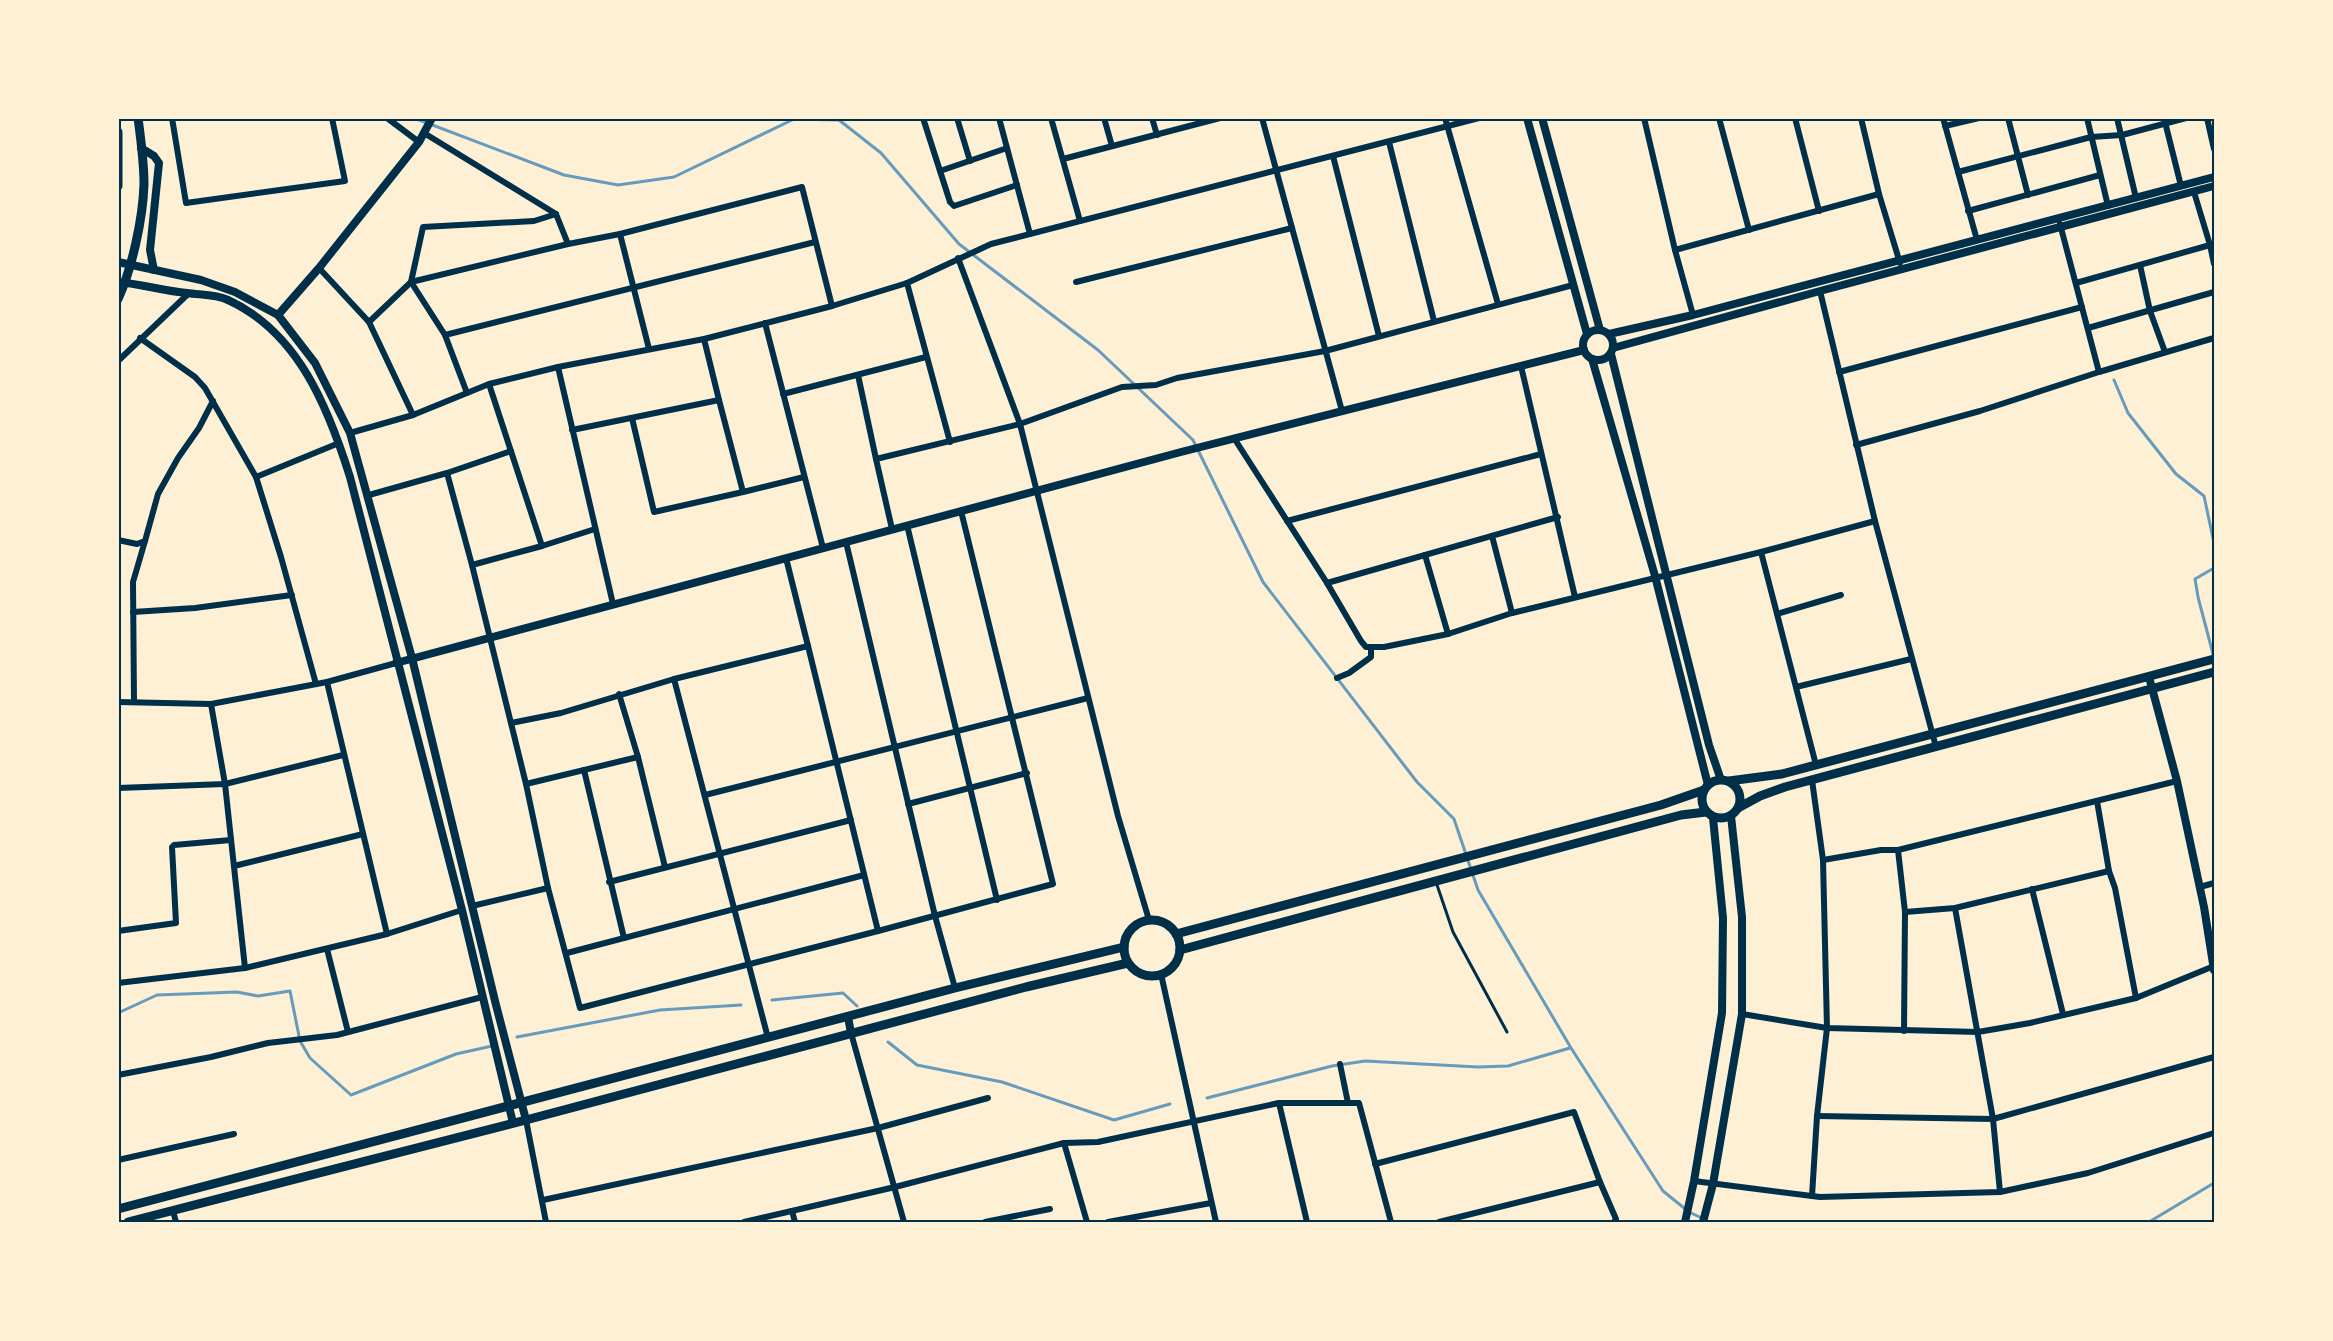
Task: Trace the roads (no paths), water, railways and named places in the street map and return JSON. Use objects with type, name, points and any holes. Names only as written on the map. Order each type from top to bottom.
[{"type":"main road","points":[[118,299],[122,282],[130,265],[144,186],[138,118]]},
{"type":"main road","points":[[118,132],[118,186]]},
{"type":"main road","points":[[1176,934],[1661,805],[1706,787],[1782,774],[2214,659]]},
{"type":"main road","points":[[1703,1222],[1713,1184],[1743,1014],[1742,917],[1731,816],[1738,808],[1760,796],[1812,780],[2214,672]]},
{"type":"main road","points":[[1728,782],[1739,792],[1738,808]]},
{"type":"main road","points":[[1685,1222],[1691,1201],[1722,1013],[1723,918],[1710,815],[1702,806],[1701,798],[1706,787]]},
{"type":"main road","points":[[1180,950],[1681,815],[1731,816]]},
{"type":"main road","points":[[1544,836],[1548,850]]},
{"type":"main road","points":[[1422,868],[1431,882]]},
{"type":"main road","points":[[1235,919],[1239,934]]},
{"type":"main road","points":[[1149,920],[1165,922],[1176,934],[1180,950],[1174,965],[1161,974],[1143,974],[1128,963],[1124,947],[1131,929],[1149,920]]},
{"type":"main road","points":[[118,1209],[955,988],[1124,947]]},
{"type":"main road","points":[[128,1222],[419,1148],[958,1005],[1128,963]]},
{"type":"main road","points":[[955,988],[958,1005]]},
{"type":"main road","points":[[848,1017],[851,1033]]},
{"type":"main road","points":[[415,1131],[419,1148]]},
{"type":"main road","points":[[308,1159],[312,1175]]},
{"type":"street","points":[[172,118],[186,203],[345,181],[332,118]]},
{"type":"street","points":[[387,118],[418,142]]},
{"type":"street","points":[[278,315],[320,268],[418,142],[432,118]]},
{"type":"street","points":[[923,118],[950,202],[954,206],[1017,184]]},
{"type":"street","points":[[957,118],[970,161]]},
{"type":"street","points":[[999,118],[1030,234]]},
{"type":"street","points":[[1051,118],[1080,221]]},
{"type":"street","points":[[1104,118],[1112,146]]},
{"type":"street","points":[[1152,118],[1156,135]]},
{"type":"street","points":[[1063,159],[1220,118]]},
{"type":"street","points":[[1262,118],[1342,411]]},
{"type":"street","points":[[1445,118],[1498,304]]},
{"type":"street","points":[[350,433],[413,414],[489,384],[558,367],[704,339],[832,306],[907,283],[983,246],[1479,118]]},
{"type":"street","points":[[1527,118],[1587,334]]},
{"type":"street","points":[[1542,118],[1600,330]]},
{"type":"street","points":[[1644,118],[1674,250],[1694,315]]},
{"type":"street","points":[[1719,118],[1749,230]]},
{"type":"street","points":[[1795,118],[1819,211]]},
{"type":"street","points":[[1861,118],[1879,194],[1902,269]]},
{"type":"street","points":[[1943,118],[1977,240]]},
{"type":"street","points":[[1945,126],[1979,118]]},
{"type":"street","points":[[2008,118],[2016,158],[2028,195]]},
{"type":"street","points":[[2086,118],[2108,206]]},
{"type":"street","points":[[2117,118],[2136,198]]},
{"type":"street","points":[[1958,172],[2091,137],[2122,135],[2164,121],[2186,118]]},
{"type":"street","points":[[2207,118],[2214,149]]},
{"type":"street","points":[[2164,121],[2181,186]]},
{"type":"street","points":[[426,130],[556,214],[568,244]]},
{"type":"street","points":[[1389,142],[1434,321]]},
{"type":"street","points":[[141,148],[154,156],[159,163],[150,250],[154,270]]},
{"type":"street","points":[[940,171],[1007,148]]},
{"type":"street","points":[[1333,156],[1379,336]]},
{"type":"street","points":[[1968,211],[2100,175]]},
{"type":"street","points":[[1593,359],[1604,359],[1612,351],[2214,177]]},
{"type":"street","points":[[1609,334],[1694,315],[1977,240],[2060,223],[2214,186]]},
{"type":"street","points":[[369,322],[411,282],[568,244],[620,234],[802,187],[832,306]]},
{"type":"street","points":[[2194,192],[2214,264]]},
{"type":"street","points":[[1674,250],[1879,194]]},
{"type":"street","points":[[467,393],[445,335],[411,282],[423,227],[534,221],[556,214]]},
{"type":"street","points":[[2060,223],[2099,372]]},
{"type":"street","points":[[1076,282],[1292,228]]},
{"type":"street","points":[[620,234],[650,350]]},
{"type":"street","points":[[445,335],[815,242]]},
{"type":"street","points":[[2076,283],[2210,245]]},
{"type":"street","points":[[961,257],[1020,424],[1119,816],[1149,920]]},
{"type":"street","points":[[118,262],[201,280],[235,292],[278,315],[315,363],[350,433],[369,495],[412,658],[526,1120],[546,1222]]},
{"type":"street","points":[[2140,265],[2150,310],[2165,352]]},
{"type":"street","points":[[320,268],[369,322],[413,414]]},
{"type":"street","points":[[122,282],[225,299],[249,312],[275,331],[305,369],[339,443],[462,910],[513,1123]]},
{"type":"street","points":[[907,283],[950,442]]},
{"type":"street","points":[[876,459],[1020,424],[1127,386],[1156,385],[1177,378],[1325,351],[1572,285]]},
{"type":"street","points":[[1820,291],[1875,521],[1936,747]]},
{"type":"street","points":[[2088,328],[2214,292]]},
{"type":"street","points":[[118,361],[188,294]]},
{"type":"street","points":[[1839,372],[2082,307]]},
{"type":"street","points":[[765,323],[823,548]]},
{"type":"street","points":[[1706,787],[1655,576],[1593,359],[1584,350],[1583,341],[1587,334],[1595,330],[1609,334],[1612,338],[1612,351],[1709,745],[1728,782]]},
{"type":"street","points":[[140,338],[195,377],[206,388],[256,477],[316,684]]},
{"type":"street","points":[[1856,445],[1980,411],[2214,338]]},
{"type":"street","points":[[704,339],[743,492]]},
{"type":"street","points":[[118,702],[211,704],[327,682],[1234,438],[1584,350]]},
{"type":"street","points":[[783,393],[926,357]]},
{"type":"street","points":[[1521,366],[1575,597]]},
{"type":"street","points":[[558,367],[613,604]]},
{"type":"street","points":[[858,375],[892,529]]},
{"type":"street","points":[[489,384],[542,546]]},
{"type":"street","points":[[572,430],[719,400]]},
{"type":"street","points":[[134,702],[133,582],[158,494],[213,401]]},
{"type":"street","points":[[632,418],[654,512],[804,477]]},
{"type":"street","points":[[1234,438],[1327,583],[1361,642],[1371,648],[1448,634],[1512,613],[1655,576],[1761,552],[1875,521]]},
{"type":"street","points":[[256,477],[339,443]]},
{"type":"street","points":[[369,495],[447,473],[511,451]]},
{"type":"street","points":[[1287,521],[1541,454]]},
{"type":"street","points":[[447,473],[511,723],[548,888],[580,1008],[1053,884],[961,511]]},
{"type":"street","points":[[1327,583],[1558,517]]},
{"type":"street","points":[[907,525],[997,900]]},
{"type":"street","points":[[472,565],[595,529]]},
{"type":"street","points":[[1492,536],[1512,613]]},
{"type":"street","points":[[118,540],[136,544],[145,541]]},
{"type":"street","points":[[846,542],[935,916],[955,988]]},
{"type":"street","points":[[1761,552],[1816,765]]},
{"type":"street","points":[[1425,555],[1448,634]]},
{"type":"street","points":[[786,558],[878,931]]},
{"type":"street","points":[[133,612],[195,608],[292,595]]},
{"type":"street","points":[[1777,615],[1841,595]]},
{"type":"street","points":[[511,723],[561,712],[674,679],[808,646]]},
{"type":"street","points":[[1337,678],[1349,673],[1371,657],[1371,648]]},
{"type":"street","points":[[1797,687],[1911,659]]},
{"type":"street","points":[[1743,1014],[1827,1028],[1978,1032],[2030,1023],[2136,998],[2214,967],[2177,781],[2149,677]]},
{"type":"street","points":[[674,679],[768,1038]]},
{"type":"street","points":[[327,682],[387,934]]},
{"type":"street","points":[[620,694],[665,867]]},
{"type":"street","points":[[705,795],[1089,698]]},
{"type":"street","points":[[211,704],[225,784],[245,968]]},
{"type":"street","points":[[118,788],[225,784],[343,755]]},
{"type":"street","points":[[525,784],[638,757]]},
{"type":"street","points":[[584,770],[624,938]]},
{"type":"street","points":[[908,804],[1027,774]]},
{"type":"street","points":[[1812,780],[1823,860],[1827,1028],[1817,1116],[1812,1196]]},
{"type":"street","points":[[1823,860],[1881,850],[1898,850],[2177,781]]},
{"type":"street","points":[[2097,801],[2109,871],[2115,888],[2136,998]]},
{"type":"street","points":[[609,882],[851,820]]},
{"type":"street","points":[[234,866],[363,834]]},
{"type":"street","points":[[118,931],[176,923],[172,847],[174,845],[231,840]]},
{"type":"street","points":[[1898,850],[1905,912],[1904,1031]]},
{"type":"street","points":[[1905,912],[1955,908],[2109,871]]},
{"type":"street","points":[[567,953],[864,875]]},
{"type":"street","points":[[2199,887],[2214,883]]},
{"type":"street","points":[[472,906],[548,888]]},
{"type":"street","points":[[2032,889],[2063,1014]]},
{"type":"street","points":[[1955,908],[1993,1119],[2000,1192]]},
{"type":"street","points":[[118,983],[245,968],[387,934],[462,910]]},
{"type":"street","points":[[327,949],[348,1032]]},
{"type":"street","points":[[1161,974],[1216,1222]]},
{"type":"street","points":[[118,1075],[268,1043],[306,1040],[348,1032],[482,997]]},
{"type":"street","points":[[851,1033],[904,1222]]},
{"type":"street","points":[[1817,1116],[1993,1119],[2214,1057]]},
{"type":"street","points":[[1340,1064],[1348,1103]]},
{"type":"street","points":[[543,1200],[878,1128],[988,1098]]},
{"type":"street","points":[[1279,1103],[1308,1222]]},
{"type":"street","points":[[744,1222],[895,1187],[1064,1143],[1098,1142],[1279,1103],[1359,1103],[1392,1222]]},
{"type":"street","points":[[1375,1164],[1574,1113],[1599,1182],[1616,1219],[1614,1222]]},
{"type":"street","points":[[1694,1181],[1812,1196],[2000,1192],[2088,1173],[2214,1133]]},
{"type":"street","points":[[118,1160],[234,1134]]},
{"type":"street","points":[[1064,1143],[1087,1222]]},
{"type":"street","points":[[1439,1222],[1599,1182]]},
{"type":"street","points":[[1108,1222],[1211,1203]]},
{"type":"street","points":[[985,1222],[1050,1209]]},
{"type":"street","points":[[173,1211],[176,1222]]},
{"type":"street","points":[[792,1211],[795,1222]]},
{"type":"lane","points":[[1431,882],[1453,932],[1507,1032]]},
{"type":"waterway","points":[[414,118],[564,175],[618,185],[674,177],[794,119],[839,120],[881,153],[959,244],[1098,350],[1193,440],[1263,582],[1417,782],[1454,819],[1478,890],[1571,1048],[1663,1191],[1689,1212],[1710,1222]]},
{"type":"waterway","points":[[2114,380],[2128,413],[2176,474],[2204,496],[2214,543]]},
{"type":"waterway","points":[[2213,654],[2195,579],[2214,568],[2214,561]]},
{"type":"waterway","points":[[118,1013],[157,995],[237,992],[258,996],[290,991],[300,1041],[310,1058],[351,1095],[456,1054],[492,1046]]},
{"type":"waterway","points":[[772,1000],[843,993],[857,1006]]},
{"type":"waterway","points":[[517,1037],[660,1010],[741,1005]]},
{"type":"waterway","points":[[888,1042],[917,1065],[1002,1082],[1114,1120],[1170,1104]]},
{"type":"waterway","points":[[1207,1098],[1332,1066],[1365,1061],[1478,1067],[1508,1066],[1570,1048]]},
{"type":"waterway","points":[[2149,1222],[2214,1183]]}]
